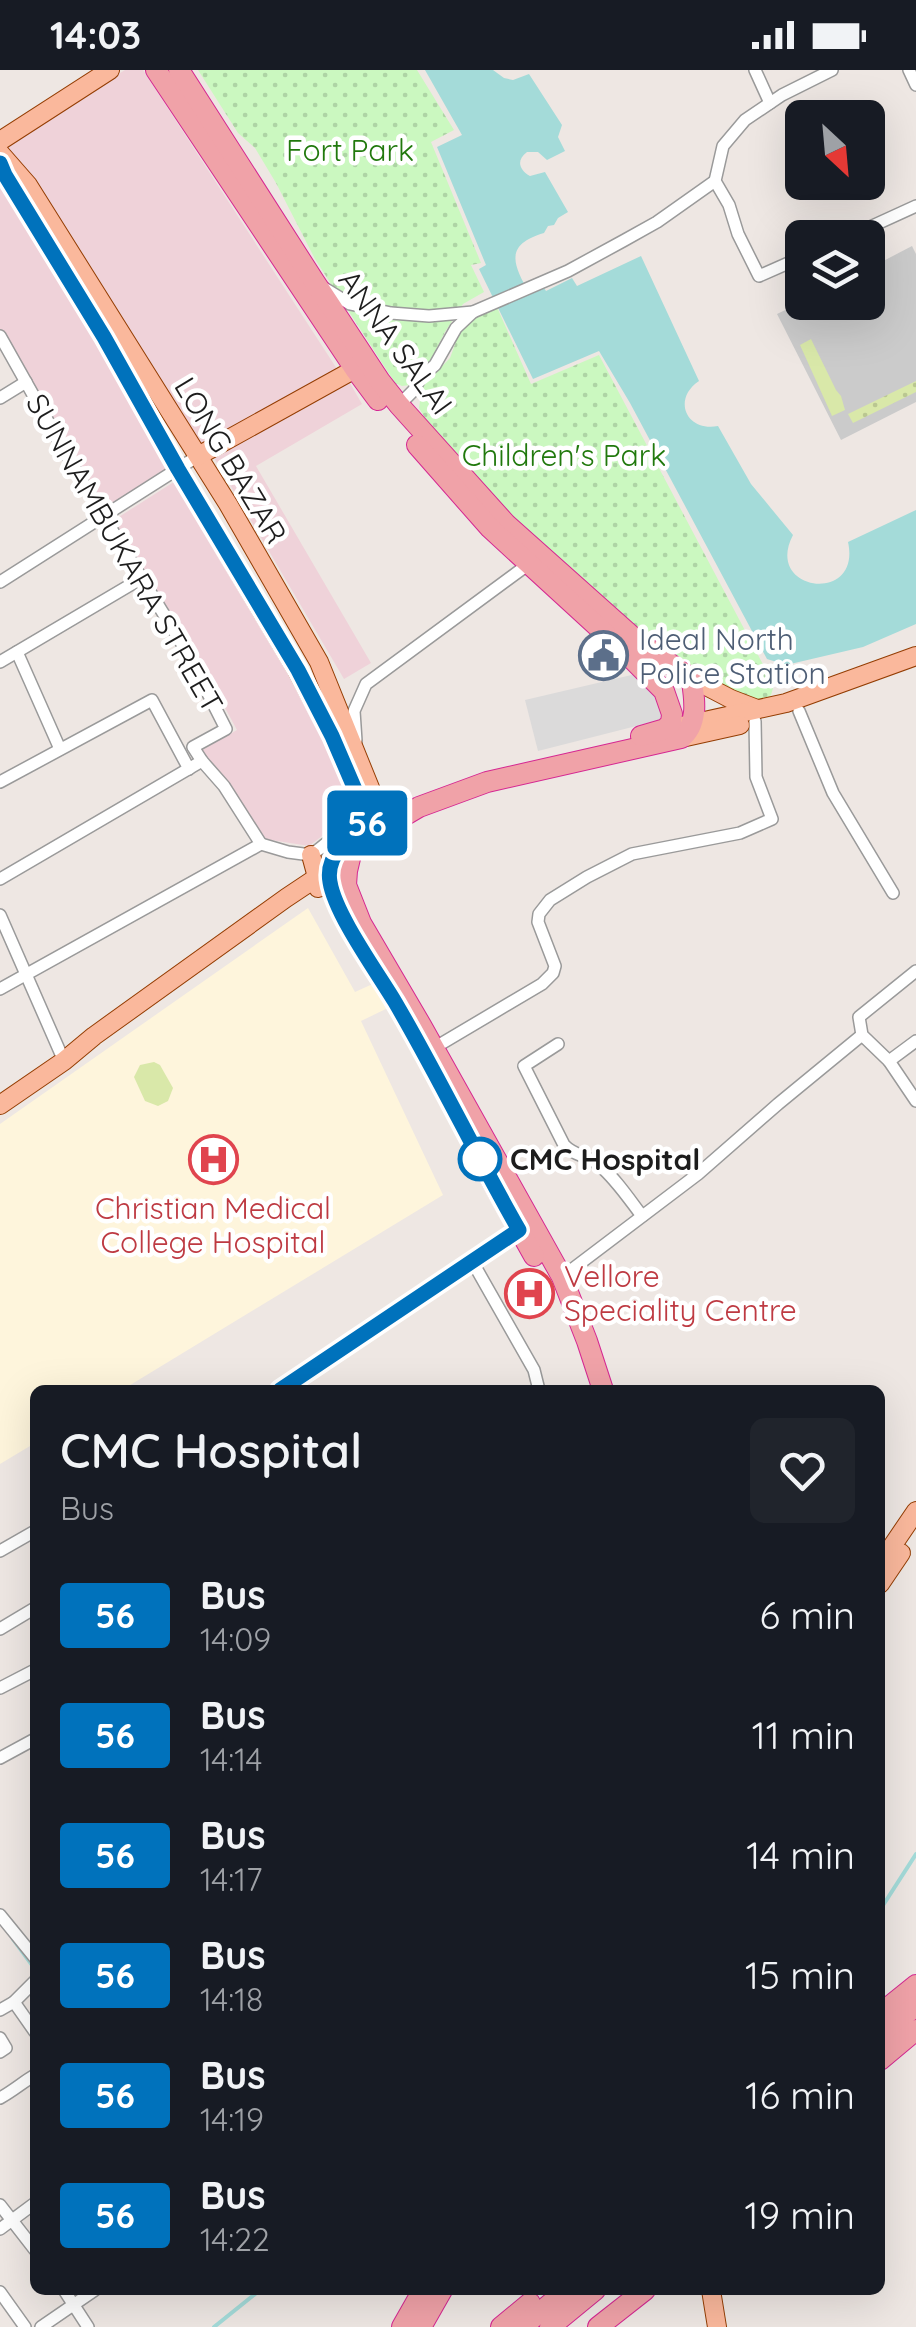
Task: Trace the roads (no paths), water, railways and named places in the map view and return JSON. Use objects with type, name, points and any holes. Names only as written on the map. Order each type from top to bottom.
[{"type":"highway","name":"ANNA SALAI","points":[[156,70],[378,400],[490,528],[664,691]]},
{"type":"highway","name":"ANNA SALAI","points":[[179,70],[399,405],[506,524],[636,640],[689,677]]},
{"type":"highway","points":[[591,1385],[550,1283],[341,910],[332,874],[334,856],[375,818],[446,784],[491,771],[687,734],[697,719],[689,677]]},
{"type":"highway","points":[[664,691],[672,714],[664,736]]},
{"type":"highway","points":[[332,874],[362,840],[419,806],[486,782],[664,736]]},
{"type":"highway","points":[[332,874],[346,885],[360,923],[562,1278],[601,1385]]},
{"type":"highway","points":[[885,2010],[916,1984]]},
{"type":"highway","points":[[885,2031],[916,2006]]},
{"type":"highway","points":[[885,2056],[916,2030]]},
{"type":"highway","points":[[885,2073],[916,2048]]},
{"type":"highway","points":[[500,2327],[539,2295]]},
{"type":"highway","points":[[522,2327],[561,2295]]},
{"type":"highway","points":[[550,2327],[589,2295]]},
{"type":"highway","points":[[581,2327],[618,2295]]},
{"type":"highway","points":[[598,2327],[640,2295]]},
{"type":"highway","points":[[402,2327],[429,2297]]},
{"type":"highway","points":[[421,2327],[429,2297]]},
{"type":"main road","points":[[0,141],[110,70]]},
{"type":"main road","name":"LONG BAZAR","points":[[0,153],[5,171],[28,185],[198,456],[319,662],[357,752],[375,818]]},
{"type":"main road","points":[[5,171],[298,670],[359,797],[375,818]]},
{"type":"main road","points":[[198,456],[355,369]]},
{"type":"main road","points":[[664,691],[697,719],[720,724],[756,715],[916,656]]},
{"type":"main road","points":[[664,736],[756,715],[799,710],[916,669]]},
{"type":"main road","points":[[689,677],[756,715]]},
{"type":"main road","points":[[0,1104],[64,1061],[127,1026],[332,874],[311,855]]},
{"type":"main road","points":[[885,1557],[916,1511]]},
{"type":"main road","points":[[885,1577],[916,1532]]},
{"type":"main road","points":[[712,2295],[717,2327]]},
{"type":"street","points":[[755,70],[770,103]]},
{"type":"street","points":[[785,265],[759,276],[715,182],[723,146],[745,120],[832,70]]},
{"type":"street","points":[[909,70],[916,85]]},
{"type":"street","points":[[399,405],[434,365],[456,328],[474,312],[568,271],[657,222],[715,182]]},
{"type":"street","points":[[885,220],[916,206]]},
{"type":"street","points":[[314,281],[350,304],[391,313],[429,316],[474,312]]},
{"type":"street","name":"SUNNAMBUKARA STREET","points":[[0,336],[187,652],[226,728],[193,747],[202,762],[0,880]]},
{"type":"street","points":[[0,398],[26,382]]},
{"type":"street","points":[[0,582],[198,456]]},
{"type":"street","points":[[202,762],[224,786],[261,844],[311,855],[332,840],[350,817],[359,797],[354,711],[366,684],[530,563]]},
{"type":"street","points":[[0,662],[142,578]]},
{"type":"street","points":[[17,652],[60,749]]},
{"type":"street","points":[[0,782],[152,700],[188,769]]},
{"type":"street","points":[[799,710],[833,793],[893,893]]},
{"type":"street","points":[[434,1048],[542,984],[553,973],[555,966],[538,922],[538,914],[550,900],[632,854],[740,833],[772,819],[756,777],[756,715]]},
{"type":"street","points":[[0,989],[261,844]]},
{"type":"street","points":[[0,915],[64,1061]]},
{"type":"street","points":[[916,971],[859,1017],[862,1036],[889,1061],[916,1101]]},
{"type":"street","points":[[562,1278],[698,1174],[862,1036]]},
{"type":"street","points":[[889,1061],[916,1042]]},
{"type":"street","points":[[558,1044],[524,1066],[564,1145],[572,1154],[588,1156],[604,1168],[642,1216]]},
{"type":"street","points":[[287,1385],[519,1230]]},
{"type":"street","points":[[472,1261],[534,1370],[538,1385]]},
{"type":"street","points":[[0,1551],[30,1534]]},
{"type":"street","points":[[0,1629],[30,1611]]},
{"type":"street","points":[[0,1688],[30,1673]]},
{"type":"street","points":[[0,1758],[30,1742]]},
{"type":"street","points":[[0,1915],[30,1953]]},
{"type":"street","points":[[0,2010],[30,1986]]},
{"type":"street","points":[[14,2002],[30,2025]]},
{"type":"street","points":[[0,2038],[6,2048],[0,2052]]},
{"type":"street","points":[[0,2098],[30,2078]]},
{"type":"street","points":[[0,2205],[30,2243]]},
{"type":"street","points":[[0,2229],[30,2207]]},
{"type":"street","points":[[0,2292],[25,2327]]},
{"type":"street","points":[[67,2295],[88,2327]]},
{"type":"street","points":[[41,2327],[87,2295]]},
{"type":"water","points":[[425,70],[493,70],[513,80],[529,74],[562,125],[558,137],[565,151],[547,160],[538,152],[527,152],[520,165],[530,176],[545,172],[568,212],[517,250],[516,264],[529,293],[544,288],[546,291],[572,278],[577,286],[641,256],[699,381],[686,396],[686,412],[698,424],[718,426],[751,484],[793,535],[787,554],[791,569],[801,579],[814,584],[841,576],[848,562],[848,542],[916,510],[916,624],[863,647],[786,665],[767,659],[599,351],[533,379],[479,269],[486,265],[437,147],[462,135]]},
{"type":"waterway","points":[[885,1902],[916,1854]]},
{"type":"waterway","points":[[13,1939],[30,1962]]},
{"type":"waterway","points":[[214,2327],[254,2295]]},
{"type":"place","name":"Ideal North Police Station","points":[[604,656]]},
{"type":"place","name":"Christian Medical College Hospital","points":[[213,1159]]},
{"type":"place","name":"CMC Hospital","points":[[480,1159]]},
{"type":"place","name":"Vellore Speciality Centre","points":[[529,1293]]},
{"type":"park label","name":"Fort Park","points":[[350,150]]},
{"type":"park label","name":"Children's Park","points":[[564,455]]}]
